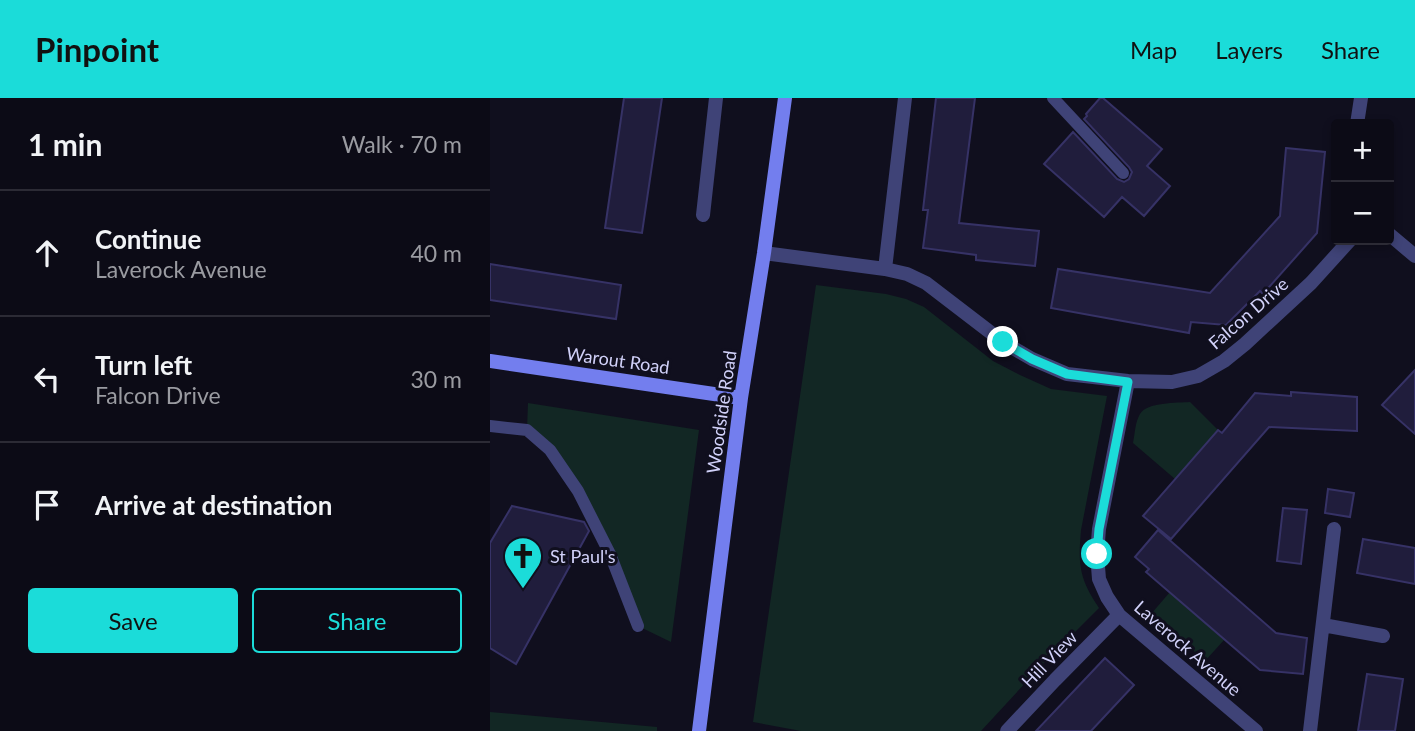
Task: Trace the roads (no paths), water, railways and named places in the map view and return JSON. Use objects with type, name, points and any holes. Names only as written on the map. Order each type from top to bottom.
[{"type":"street","points":[[703,215],[716,98]]},
{"type":"street","name":"Woodside Road","points":[[699,731],[741,398],[785,98]]},
{"type":"street","points":[[885,269],[905,98]]},
{"type":"street","points":[[1358,119],[1361,98]]},
{"type":"street","points":[[1394,238],[1415,256]]},
{"type":"street","name":"Falcon Drive","points":[[764,253],[907,274],[926,283],[1003,342],[1032,359],[1067,374],[1128,382],[1172,382],[1198,376],[1224,361],[1311,283],[1345,245]]},
{"type":"street","name":"Warout Road","points":[[490,361],[741,398]]},
{"type":"street","name":"Laverock Avenue","points":[[1128,382],[1099,529],[1099,579],[1119,615],[1256,731]]},
{"type":"street","points":[[1310,731],[1334,529]]},
{"type":"street","name":"Hill View","points":[[1007,731],[1119,615]]},
{"type":"street","points":[[1323,625],[1383,636]]},
{"type":"lane","points":[[1053,98],[1123,173]]},
{"type":"lane","points":[[490,426],[527,430],[550,450],[578,491],[610,554],[638,626]]},
{"type":"place","name":"St Paul's","points":[[523,590]]}]
